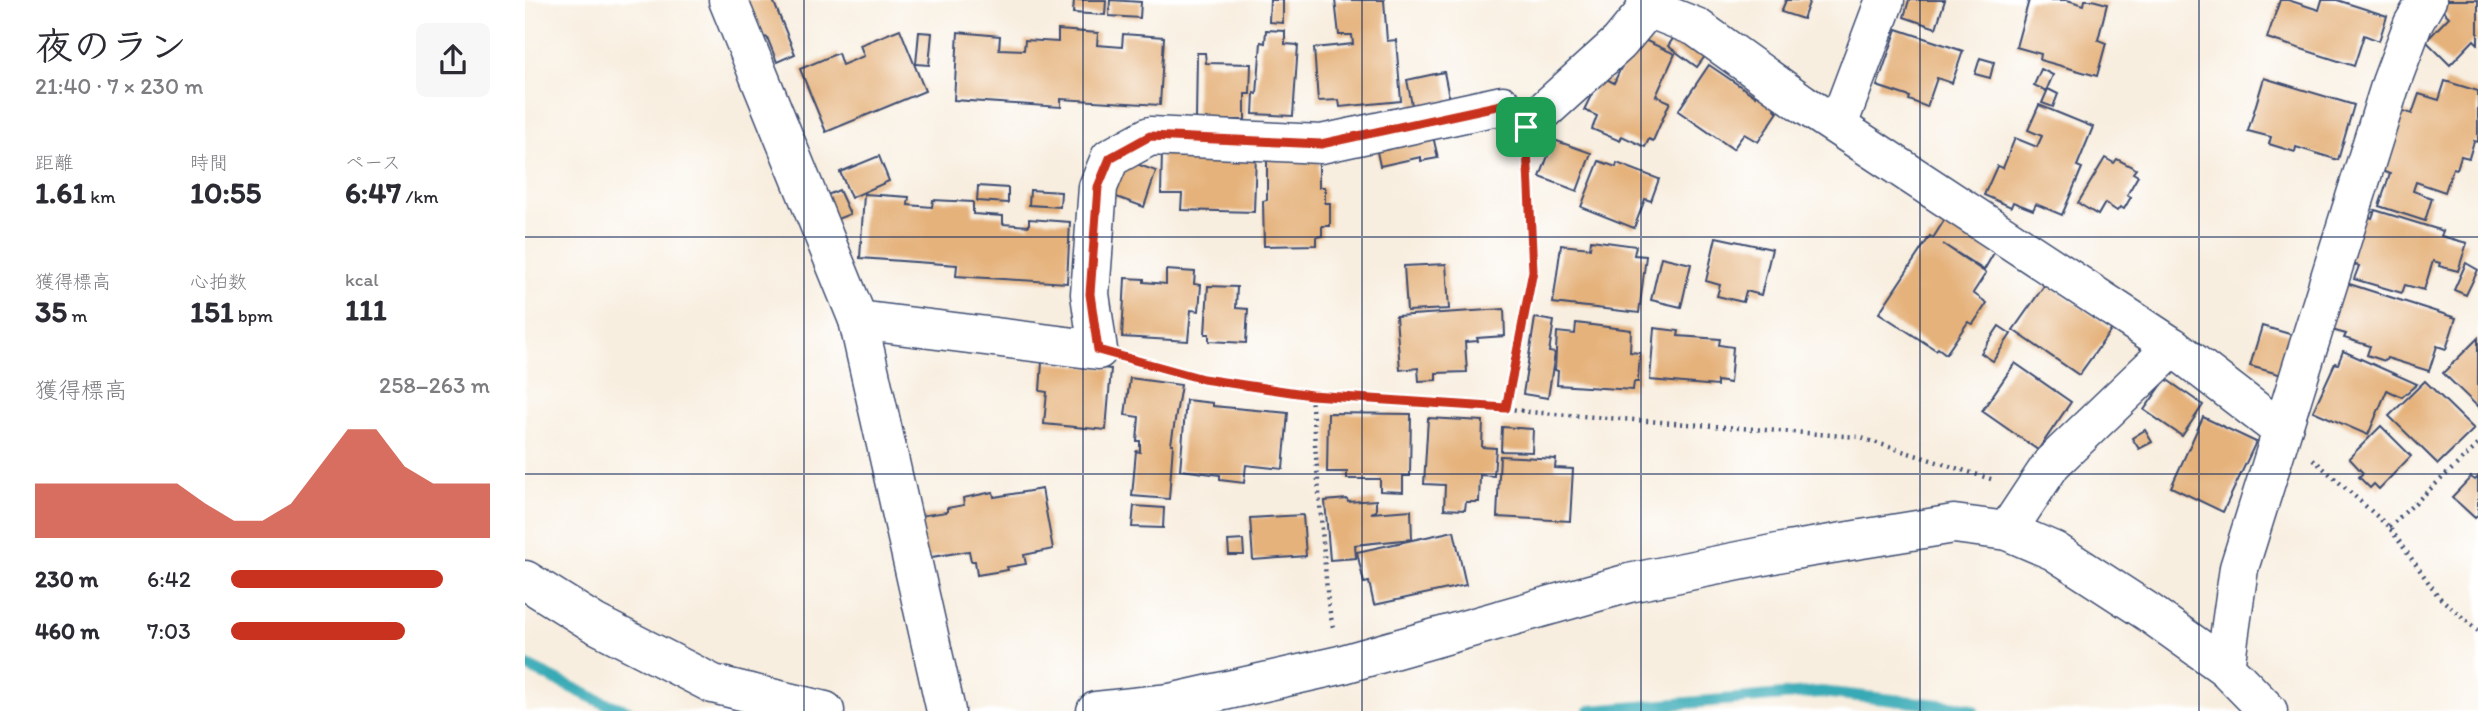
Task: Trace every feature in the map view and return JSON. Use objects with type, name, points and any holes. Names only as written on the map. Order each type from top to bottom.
[{"type":"street","points":[[728,0],[858,320],[946,711]]},
{"type":"street","points":[[1838,125],[1885,0]]},
{"type":"street","points":[[2225,667],[2239,568],[2391,83],[2413,24],[2427,0]]},
{"type":"street","points":[[858,320],[1098,350],[1090,294],[1098,187],[1110,158],[1150,136],[1321,144],[1501,105],[1526,127],[1619,43],[1647,4],[1696,27],[1802,103],[2173,347],[2281,430]]},
{"type":"street","points":[[2007,531],[2052,464],[2173,347]]},
{"type":"street","points":[[1096,711],[1170,703],[1340,665],[1655,577],[1788,551],[1954,524],[2007,531],[2054,551],[2148,612],[2225,667],[2268,711]]},
{"type":"street","points":[[525,580],[594,623],[713,684],[825,711]]},
{"type":"path","points":[[1506,408],[1533,271],[1526,127]]},
{"type":"path","points":[[1098,350],[1203,379],[1311,395],[1858,437],[1996,480],[2007,531]]},
{"type":"path","points":[[1311,395],[1328,603],[1340,665]]},
{"type":"path","points":[[2281,430],[2389,527],[2439,597],[2478,631]]},
{"type":"path","points":[[2389,527],[2478,446]]},
{"type":"building","points":[[743,0],[773,0],[795,54],[777,62],[767,37],[759,40]]},
{"type":"building","points":[[1074,0],[1106,0],[1105,15],[1073,13]]},
{"type":"building","points":[[1110,0],[1141,2],[1140,18],[1109,16]]},
{"type":"building","points":[[1270,0],[1283,0],[1283,23],[1269,22]]},
{"type":"building","points":[[1335,0],[1384,0],[1387,41],[1396,40],[1401,101],[1340,107],[1339,100],[1318,101],[1314,48],[1353,44],[1352,35],[1339,35]]},
{"type":"building","points":[[1786,0],[1810,0],[1803,19],[1781,12]]},
{"type":"building","points":[[1909,0],[1945,0],[1936,28],[1904,17]]},
{"type":"building","points":[[2029,0],[2067,0],[2084,5],[2085,0],[2092,0],[2107,4],[2098,40],[2106,43],[2097,76],[2040,60],[2041,54],[2016,47]]},
{"type":"building","points":[[2280,0],[2319,10],[2322,0],[2337,0],[2387,16],[2379,41],[2364,35],[2354,66],[2267,38]]},
{"type":"building","points":[[2448,0],[2478,0],[2478,44],[2474,40],[2450,65],[2426,41],[2449,17],[2440,8]]},
{"type":"building","points":[[900,29],[925,91],[826,132],[800,69],[838,53],[842,65],[864,56],[860,45]]},
{"type":"building","points":[[1897,29],[1963,51],[1952,83],[1937,78],[1927,107],[1909,100],[1910,97],[1877,86]]},
{"type":"building","points":[[1058,30],[1098,33],[1097,45],[1122,47],[1123,34],[1164,37],[1160,105],[1061,99],[1061,107],[954,100],[958,32],[1000,36],[999,49],[1024,50],[1025,40],[1058,42]]},
{"type":"building","points":[[1266,30],[1285,31],[1285,44],[1298,45],[1293,116],[1253,114],[1261,42],[1265,43]]},
{"type":"building","points":[[1679,30],[1708,52],[1697,67],[1668,46]]},
{"type":"building","points":[[919,32],[932,33],[929,65],[916,64]]},
{"type":"building","points":[[1640,38],[1675,54],[1656,96],[1670,102],[1653,141],[1649,139],[1645,147],[1622,136],[1620,141],[1592,129],[1597,116],[1584,110],[1597,83],[1603,77],[1614,83],[1628,52]]},
{"type":"building","points":[[1197,53],[1205,53],[1206,63],[1251,64],[1250,94],[1245,94],[1245,120],[1196,120]]},
{"type":"building","points":[[1980,58],[1994,62],[1990,78],[1975,74]]},
{"type":"building","points":[[1709,65],[1755,96],[1758,91],[1777,104],[1774,109],[1778,112],[1758,142],[1744,134],[1733,149],[1678,111]]},
{"type":"building","points":[[2041,69],[2053,75],[2046,91],[2034,85]]},
{"type":"building","points":[[1444,72],[1450,102],[1413,110],[1407,80]]},
{"type":"building","points":[[2264,78],[2354,105],[2338,160],[2296,147],[2295,152],[2269,144],[2271,137],[2248,131]]},
{"type":"building","points":[[2445,81],[2478,91],[2478,142],[2474,141],[2469,158],[2461,156],[2457,169],[2453,168],[2445,192],[2416,182],[2413,191],[2432,198],[2425,221],[2379,206],[2390,174],[2382,171],[2401,110],[2412,114],[2419,94],[2439,100]]},
{"type":"building","points":[[2048,89],[2058,94],[2053,107],[2042,103]]},
{"type":"building","points":[[2039,105],[2093,127],[2077,166],[2082,168],[2062,215],[2036,204],[2033,210],[2013,202],[2011,207],[1984,195],[1997,166],[2003,168],[2015,138],[2037,147],[2042,136],[2028,130]]},
{"type":"building","points":[[1432,132],[1438,158],[1421,161],[1421,157],[1380,166],[1376,147]]},
{"type":"building","points":[[1554,140],[1591,153],[1577,191],[1540,177]]},
{"type":"building","points":[[1162,151],[1256,153],[1254,212],[1181,210],[1182,194],[1161,194]]},
{"type":"building","points":[[1319,152],[1319,187],[1325,187],[1325,203],[1330,203],[1330,226],[1322,226],[1322,236],[1316,237],[1316,245],[1264,246],[1263,201],[1267,200],[1267,153]]},
{"type":"building","points":[[879,156],[889,181],[851,198],[840,172]]},
{"type":"building","points":[[2105,158],[2114,163],[2117,159],[2136,169],[2133,173],[2138,176],[2127,195],[2131,197],[2124,209],[2120,207],[2117,211],[2105,203],[2098,215],[2078,203]]},
{"type":"building","points":[[1123,159],[1156,171],[1144,207],[1111,195]]},
{"type":"building","points":[[1599,161],[1616,167],[1617,163],[1659,179],[1651,201],[1645,199],[1634,228],[1581,207]]},
{"type":"building","points":[[978,186],[1008,188],[1008,203],[977,201]]},
{"type":"building","points":[[839,190],[850,214],[835,220],[825,196]]},
{"type":"building","points":[[1030,190],[1061,192],[1060,207],[1029,205]]},
{"type":"building","points":[[864,194],[909,197],[908,205],[932,207],[933,200],[973,202],[973,214],[1003,216],[1003,224],[1029,226],[1029,219],[1070,222],[1067,283],[956,276],[957,265],[860,258]]},
{"type":"building","points":[[2375,210],[2443,231],[2441,236],[2467,243],[2458,271],[2439,266],[2440,263],[2433,261],[2424,290],[2405,285],[2402,293],[2354,279],[2359,266],[2348,263],[2363,215],[2372,218]]},
{"type":"building","points":[[1945,219],[1995,251],[1984,270],[1943,244],[1986,273],[1973,293],[1987,303],[1973,324],[1968,322],[1946,354],[1879,313],[1930,236],[1933,238]]},
{"type":"building","points":[[1716,237],[1772,249],[1761,295],[1746,291],[1743,302],[1717,296],[1720,285],[1706,281]]},
{"type":"building","points":[[1591,240],[1636,246],[1634,255],[1646,256],[1639,313],[1553,303],[1561,245],[1590,248]]},
{"type":"building","points":[[1661,257],[1691,264],[1681,307],[1651,300]]},
{"type":"building","points":[[2466,263],[2478,270],[2466,295],[2454,290]]},
{"type":"building","points":[[1446,264],[1449,309],[1407,311],[1404,266]]},
{"type":"building","points":[[1166,270],[1195,272],[1194,284],[1201,285],[1199,311],[1191,310],[1188,341],[1122,337],[1125,278],[1166,284]]},
{"type":"building","points":[[2343,282],[2456,318],[2446,349],[2437,346],[2429,371],[2367,355],[2370,346],[2344,338],[2346,334],[2328,329]]},
{"type":"building","points":[[2046,283],[2112,329],[2079,375],[2013,330]]},
{"type":"building","points":[[1208,286],[1237,287],[1236,308],[1248,309],[1246,343],[1209,341],[1209,334],[1205,334]]},
{"type":"building","points":[[1504,309],[1505,336],[1477,338],[1478,341],[1465,342],[1467,372],[1436,373],[1436,380],[1419,381],[1418,368],[1400,370],[1396,316]]},
{"type":"building","points":[[1535,318],[1554,321],[1549,352],[1555,353],[1548,398],[1523,394]]},
{"type":"building","points":[[1576,323],[1631,330],[1630,352],[1640,353],[1638,382],[1634,382],[1633,390],[1557,385],[1557,332],[1575,334]]},
{"type":"building","points":[[1999,326],[2011,334],[1993,361],[1981,353]]},
{"type":"building","points":[[2262,326],[2293,335],[2282,375],[2250,366]]},
{"type":"building","points":[[1654,328],[1679,331],[1678,336],[1720,339],[1719,345],[1733,347],[1730,383],[1717,381],[1717,386],[1650,380]]},
{"type":"building","points":[[2478,338],[2478,407],[2443,373]]},
{"type":"building","points":[[2343,351],[2417,384],[2402,397],[2387,390],[2368,435],[2313,411]]},
{"type":"building","points":[[1042,362],[1111,369],[1106,430],[1044,424],[1047,392],[1040,391]]},
{"type":"building","points":[[2015,363],[2071,402],[2038,450],[1982,411]]},
{"type":"building","points":[[1130,378],[1181,385],[1171,444],[1169,499],[1132,496],[1136,451],[1140,452],[1140,441],[1137,441],[1139,417],[1125,415]]},
{"type":"building","points":[[2166,379],[2203,405],[2182,436],[2144,410]]},
{"type":"building","points":[[2425,381],[2474,429],[2438,464],[2389,416]]},
{"type":"building","points":[[1186,400],[1213,403],[1213,406],[1288,413],[1283,469],[1246,465],[1244,483],[1220,480],[1220,475],[1180,470]]},
{"type":"building","points":[[1328,413],[1411,414],[1410,476],[1403,476],[1403,492],[1380,491],[1380,479],[1347,479],[1347,472],[1327,472]]},
{"type":"building","points":[[2203,417],[2256,442],[2223,512],[2171,487]]},
{"type":"building","points":[[1428,418],[1483,421],[1482,447],[1496,448],[1494,476],[1480,475],[1479,502],[1466,502],[1465,510],[1444,509],[1445,485],[1424,484]]},
{"type":"building","points":[[2381,426],[2411,456],[2379,489],[2374,484],[2370,488],[2359,477],[2363,473],[2349,458]]},
{"type":"building","points":[[1502,427],[1533,429],[1532,452],[1501,451]]},
{"type":"building","points":[[2145,430],[2152,442],[2139,449],[2132,438]]},
{"type":"building","points":[[1500,456],[1556,459],[1555,468],[1573,469],[1570,521],[1497,517]]},
{"type":"building","points":[[2471,477],[2475,480],[2478,477],[2478,515],[2475,518],[2452,497]]},
{"type":"building","points":[[1042,489],[1053,549],[1024,555],[1026,564],[977,575],[975,561],[971,561],[969,551],[919,559],[912,517],[947,512],[947,508],[964,505],[963,498],[993,492],[994,497]]},
{"type":"building","points":[[1347,499],[1348,502],[1376,500],[1376,511],[1371,513],[1411,510],[1412,539],[1355,545],[1356,558],[1330,560],[1325,501]]},
{"type":"building","points":[[1134,506],[1164,508],[1163,528],[1132,527]]},
{"type":"building","points":[[1303,515],[1306,556],[1253,560],[1250,518]]},
{"type":"building","points":[[1454,531],[1466,585],[1374,605],[1369,582],[1364,583],[1357,552]]},
{"type":"building","points":[[1243,540],[1244,555],[1229,555],[1228,541]]},
{"type":"waterway","points":[[525,665],[604,703],[628,711]]},
{"type":"waterway","points":[[1590,711],[1821,692],[1966,708],[1973,711]]},
{"type":"route","points":[[1501,105],[1526,127],[1533,271],[1506,408],[1311,395],[1203,379],[1098,350],[1090,294],[1098,187],[1110,158],[1150,136],[1321,144],[1501,105]]}]
